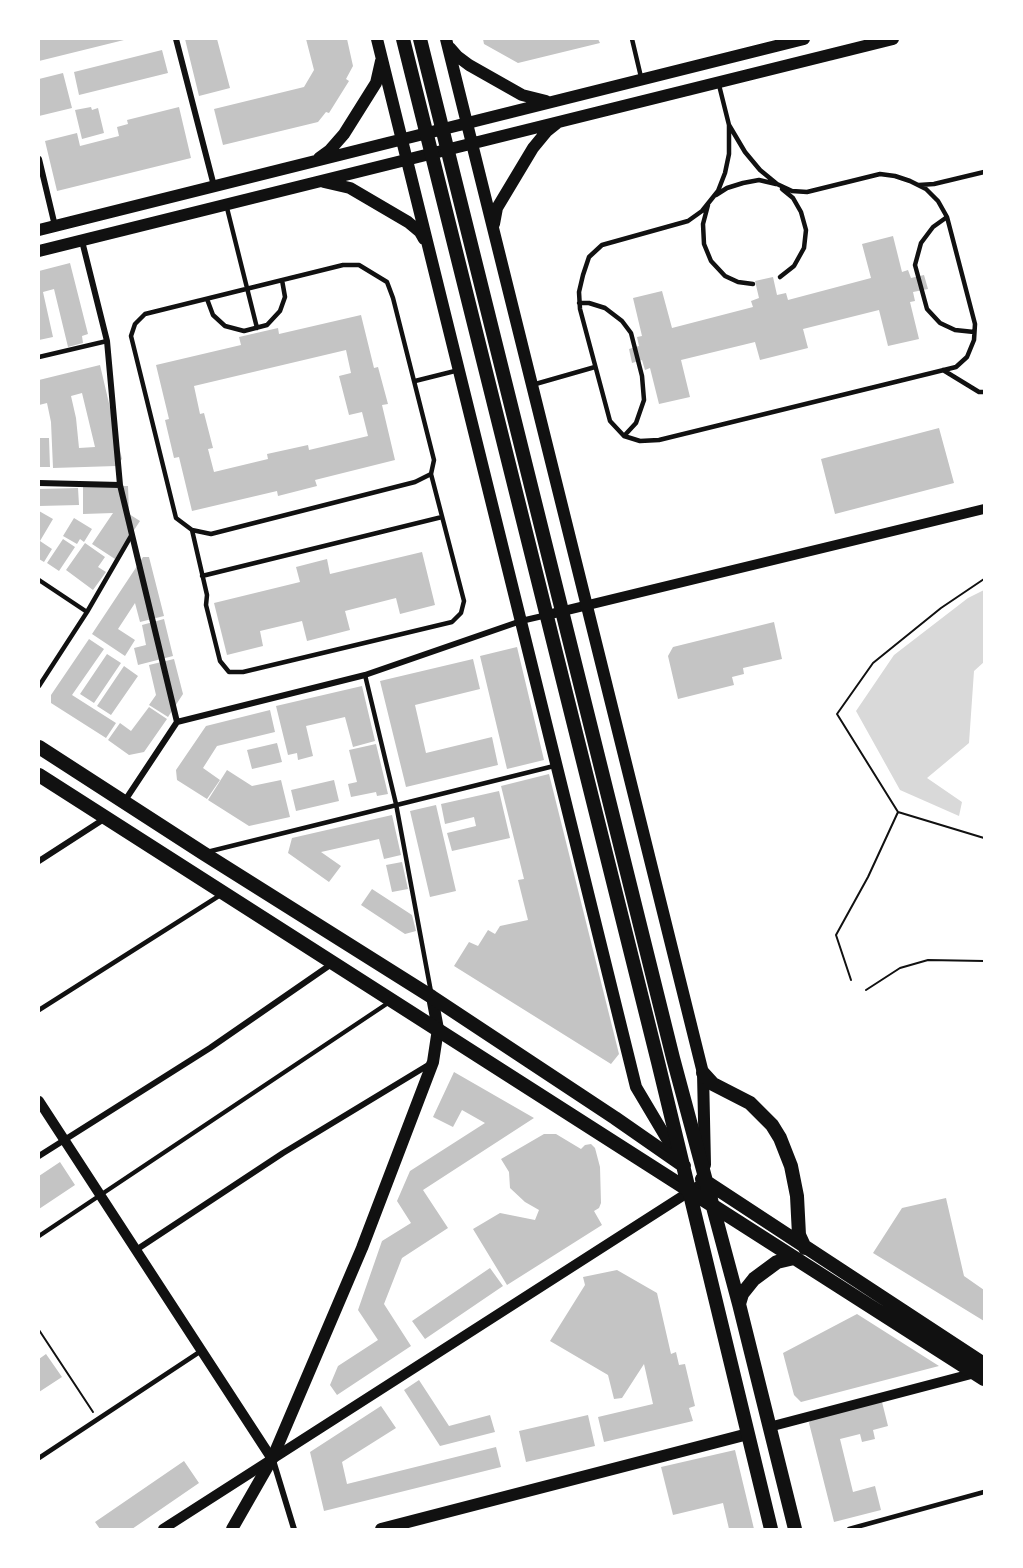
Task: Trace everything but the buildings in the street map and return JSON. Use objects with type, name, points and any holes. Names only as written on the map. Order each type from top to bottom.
[{"type":"main road","points":[[377,39],[636,1087],[682,1165]]},
{"type":"main road","points":[[403,39],[771,1529]]},
{"type":"main road","points":[[420,39],[673,1058],[739,1304],[795,1529]]},
{"type":"main road","points":[[39,230],[804,39]]},
{"type":"main road","points":[[39,251],[893,39]]},
{"type":"main road","points":[[447,42],[457,56],[469,65],[522,95],[553,102]]},
{"type":"main road","points":[[447,42],[703,1072],[706,1181]]},
{"type":"main road","points":[[313,162],[330,150],[344,134],[376,83],[381,57]]},
{"type":"main road","points":[[493,228],[497,208],[533,148],[558,122]]},
{"type":"main road","points":[[317,182],[333,183],[350,188],[408,222],[420,232],[428,245]]},
{"type":"main road","points":[[39,747],[432,997],[615,1118],[981,1372]]},
{"type":"main road","points":[[39,775],[713,1207],[981,1372]]},
{"type":"main road","points":[[232,1529],[273,1459],[362,1248],[433,1062],[438,1029],[432,997]]},
{"type":"main road","points":[[703,1072],[713,1084],[750,1104],[772,1125],[780,1138],[791,1166],[797,1196],[799,1235],[805,1248]]},
{"type":"main road","points":[[739,1304],[742,1294],[754,1279],[777,1262],[794,1258]]},
{"type":"main road","points":[[381,1529],[748,1434]]},
{"type":"street","points":[[176,39],[214,186]]},
{"type":"street","points":[[39,159],[56,226]]},
{"type":"street","points":[[82,241],[107,341],[120,485],[177,722]]},
{"type":"street","points":[[39,483],[120,485]]},
{"type":"street","points":[[124,802],[177,722],[365,675],[521,621],[984,509]]},
{"type":"street","points":[[39,861],[105,818]]},
{"type":"street","points":[[39,1156],[210,1048],[333,962]]},
{"type":"street","points":[[136,1250],[283,1153],[433,1062]]},
{"type":"street","points":[[39,1101],[273,1459],[294,1529]]},
{"type":"street","points":[[163,1529],[706,1181]]},
{"type":"street","points":[[769,1426],[981,1372]]},
{"type":"lane","points":[[632,39],[642,80]]},
{"type":"lane","points":[[713,196],[728,188],[759,180],[777,184],[792,191],[807,192],[880,174],[895,176],[926,189],[938,201],[947,217],[975,324],[974,340],[967,357],[956,367],[659,440],[640,441],[624,436],[610,421],[579,303],[579,292],[586,266],[589,257],[602,245],[688,221],[702,211],[713,196],[718,191],[729,154],[729,125],[718,82]]},
{"type":"lane","points":[[729,125],[760,170],[794,198],[801,212],[806,230],[804,248],[794,266],[780,277]]},
{"type":"lane","points":[[918,185],[934,184],[984,172]]},
{"type":"lane","points":[[709,202],[703,224],[704,244],[711,261],[725,276],[738,282],[753,284]]},
{"type":"lane","points":[[226,204],[257,328]]},
{"type":"lane","points":[[947,217],[933,227],[921,243],[915,265],[927,309],[940,323],[955,330],[974,332]]},
{"type":"lane","points":[[192,530],[207,595],[206,605],[220,661],[229,672],[243,672],[452,622],[461,613],[464,601],[431,474],[434,460],[393,298],[387,282],[359,265],[343,264],[145,314],[135,324],[132,336],[176,518],[192,530],[210,534],[415,482],[431,474]]},
{"type":"lane","points":[[207,299],[213,315],[225,326],[244,331],[257,328],[267,325],[279,312],[285,297],[282,280]]},
{"type":"lane","points":[[579,303],[589,303],[605,308],[622,321],[631,333],[642,376],[644,400],[636,423],[624,436]]},
{"type":"lane","points":[[39,357],[107,341]]},
{"type":"lane","points":[[532,385],[595,367]]},
{"type":"lane","points":[[415,381],[459,370]]},
{"type":"lane","points":[[943,370],[979,392],[984,392]]},
{"type":"lane","points":[[202,576],[442,517]]},
{"type":"lane","points":[[39,686],[87,612],[131,536]]},
{"type":"lane","points":[[39,580],[87,612]]},
{"type":"lane","points":[[365,675],[396,804],[432,997]]},
{"type":"lane","points":[[203,853],[557,765]]},
{"type":"lane","points":[[39,1010],[224,893]]},
{"type":"lane","points":[[39,1236],[393,1000]]},
{"type":"lane","points":[[39,1458],[201,1351]]},
{"type":"lane","points":[[849,1529],[984,1492]]},
{"type":"path","points":[[984,579],[941,608],[873,663],[837,714],[898,813],[984,838]]},
{"type":"path","points":[[851,980],[836,935],[868,877],[898,813]]},
{"type":"path","points":[[866,990],[900,968],[928,960],[984,962]]},
{"type":"path","points":[[39,1330],[98,1419]]},
{"type":"shaded area","points":[[984,590],[984,662],[974,671],[969,743],[927,778],[962,802],[959,816],[900,790],[856,711],[894,655],[968,598]]}]
